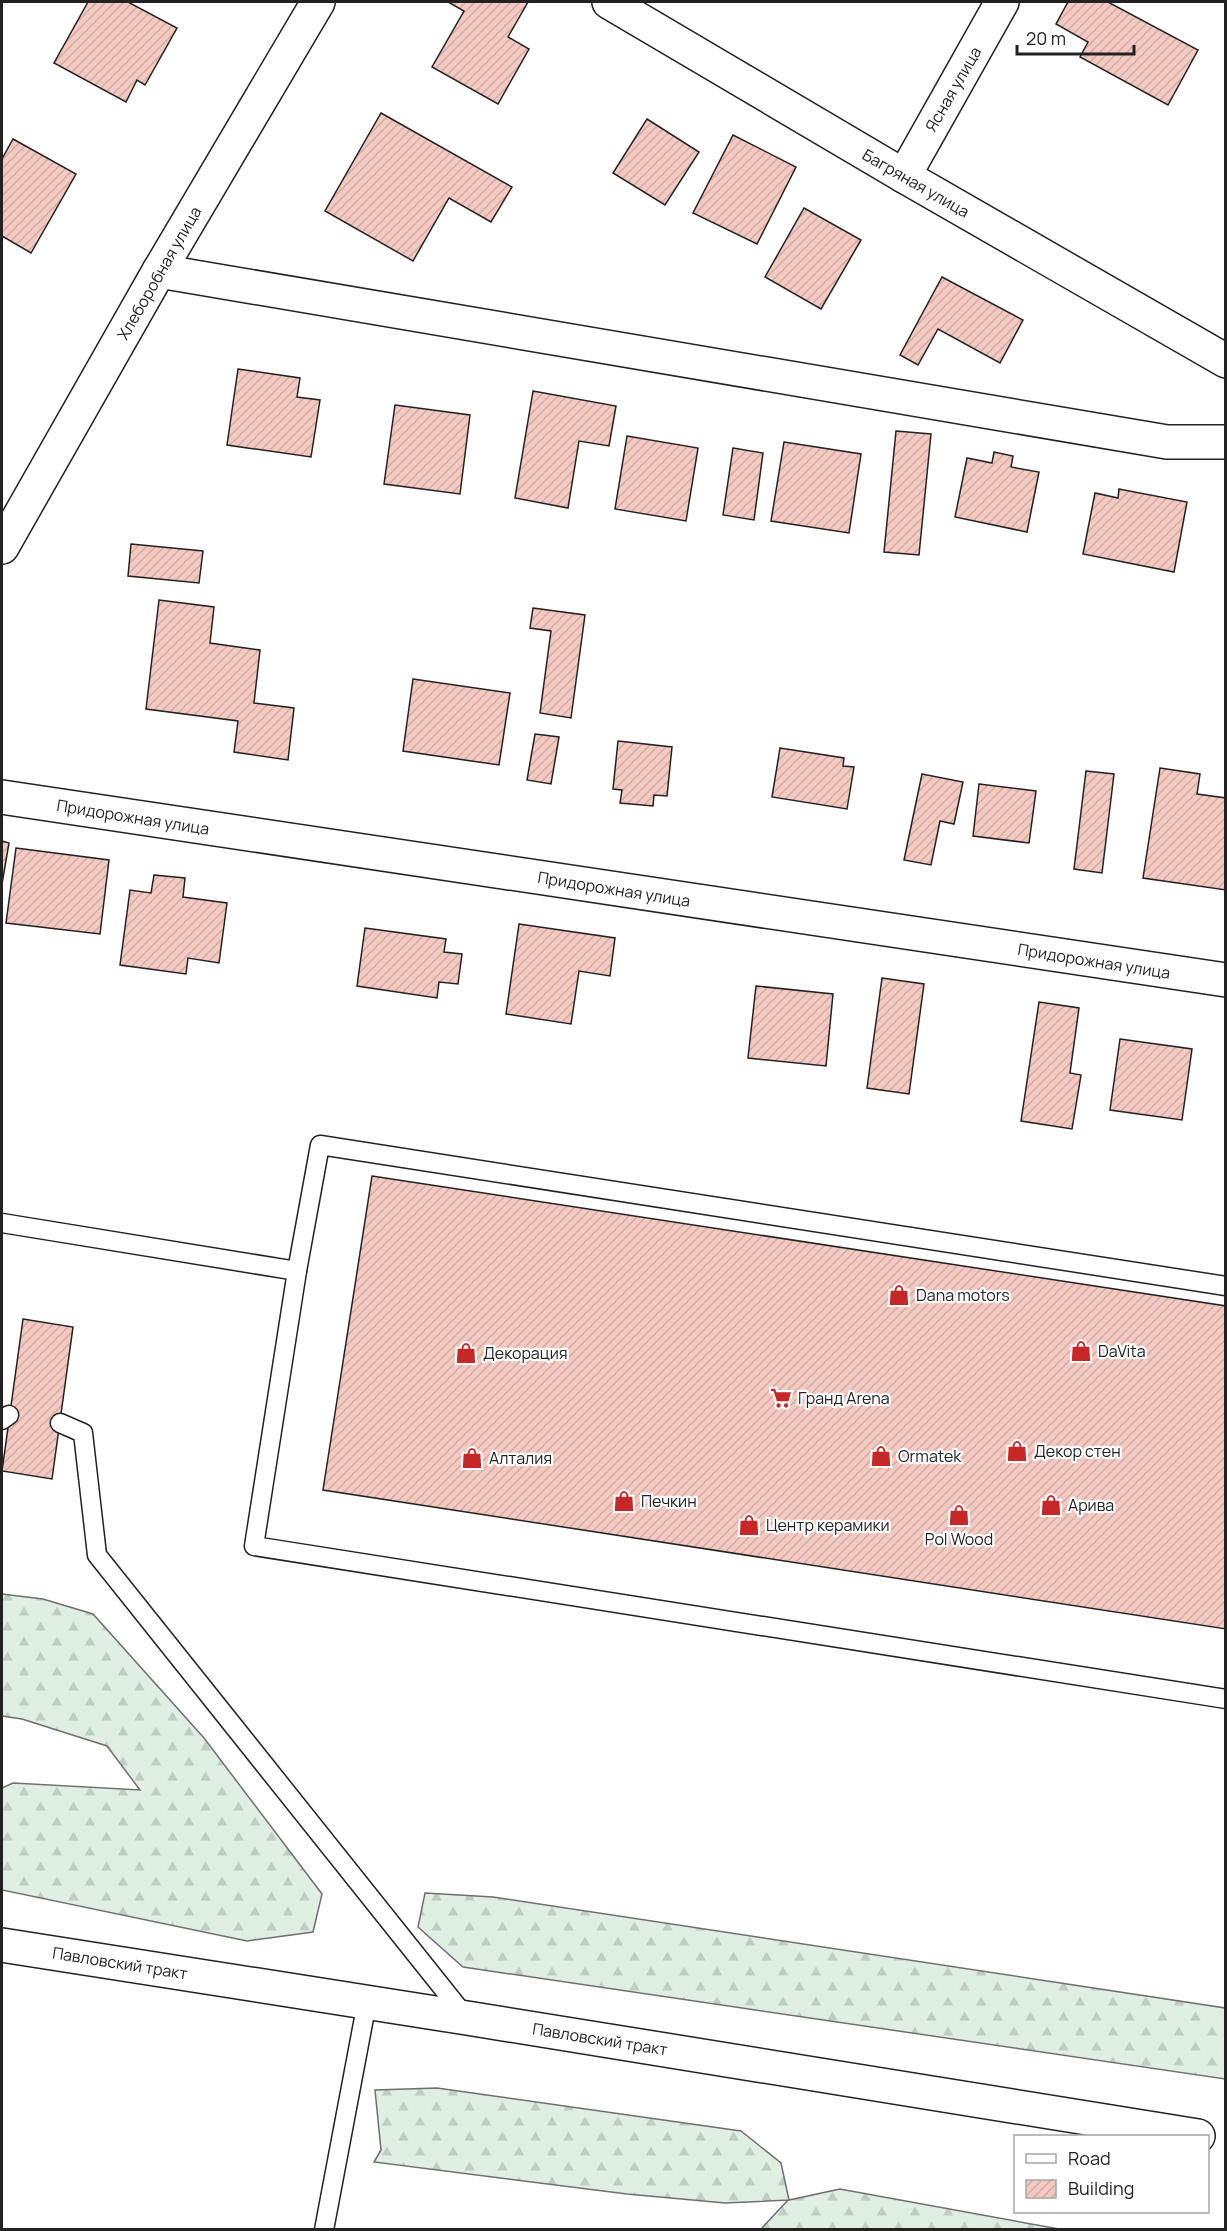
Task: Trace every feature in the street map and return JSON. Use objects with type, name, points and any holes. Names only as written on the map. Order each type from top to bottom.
[{"type":"street","name":"Хлеборобная улица","points":[[2,547],[159,271],[318,2]]},
{"type":"street","name":"Багряная улица","points":[[609,2],[904,176],[1226,361]]},
{"type":"street","name":"Ясная улица","points":[[904,176],[1002,2]]},
{"type":"street","points":[[159,271],[1167,442],[1226,442]]},
{"type":"street","name":"Придорожная улица","points":[[2,797],[1226,980]]},
{"type":"street","name":"Павловский тракт","points":[[2,1945],[1192,2135]]},
{"type":"street","points":[[1209,2138],[1226,2141]]},
{"type":"lane","points":[[1226,1286],[320,1145],[297,1271],[254,1546],[1226,1700]]},
{"type":"lane","points":[[2,1223],[297,1271]]},
{"type":"lane","points":[[60,1423],[82,1433],[97,1555],[466,2018]]},
{"type":"lane","points":[[324,2229],[367,2002]]},
{"type":"green space","points":[[2,1594],[43,1599],[93,1614],[204,1738],[322,1894],[313,1932],[247,1941],[2,1890],[2,1788],[13,1783],[140,1790],[107,1746],[22,1719],[2,1716]]},
{"type":"green space","points":[[425,1893],[493,1897],[1225,2008],[1225,2079],[463,1967],[418,1927]]},
{"type":"green space","points":[[437,2088],[741,2131],[781,2163],[789,2200],[840,2189],[1059,2229],[761,2229],[788,2200],[725,2203],[627,2194],[374,2162],[381,2150],[375,2090]]},
{"type":"building","points":[[88,2],[128,2],[177,28],[145,85],[137,80],[126,102],[54,63]]},
{"type":"building","points":[[448,2],[528,2],[508,37],[529,49],[498,104],[432,67],[464,11]]},
{"type":"building","points":[[1068,2],[1108,2],[1198,50],[1168,105],[1080,57],[1088,42],[1056,24]]},
{"type":"building","points":[[381,113],[512,187],[491,222],[449,198],[413,261],[325,211]]},
{"type":"building","points":[[647,119],[699,152],[665,205],[613,173]]},
{"type":"building","points":[[733,135],[796,167],[757,244],[693,213]]},
{"type":"building","points":[[13,139],[76,174],[31,253],[2,236],[2,159]]},
{"type":"building","points":[[804,208],[861,240],[821,309],[765,277]]},
{"type":"building","points":[[942,277],[1023,320],[1000,363],[938,329],[918,365],[900,355]]},
{"type":"building","points":[[238,369],[300,378],[297,397],[320,400],[311,457],[227,445]]},
{"type":"building","points":[[533,391],[616,406],[609,446],[579,441],[568,508],[515,498]]},
{"type":"building","points":[[395,405],[470,415],[460,494],[384,484]]},
{"type":"building","points":[[896,431],[931,434],[919,555],[884,552]]},
{"type":"building","points":[[627,436],[698,448],[686,521],[615,509]]},
{"type":"building","points":[[784,442],[861,454],[849,533],[771,521]]},
{"type":"building","points":[[733,448],[763,453],[754,520],[723,515]]},
{"type":"building","points":[[994,452],[1013,456],[1011,467],[1039,472],[1027,532],[955,517],[967,458],[992,463]]},
{"type":"building","points":[[1119,489],[1187,502],[1174,572],[1083,554],[1095,493],[1118,498]]},
{"type":"building","points":[[131,544],[203,551],[199,583],[128,576]]},
{"type":"building","points":[[159,600],[214,607],[210,643],[260,650],[254,703],[294,708],[288,760],[234,752],[238,721],[146,709]]},
{"type":"building","points":[[533,608],[585,615],[571,718],[540,713],[551,631],[530,628]]},
{"type":"building","points":[[413,679],[510,693],[499,765],[403,751]]},
{"type":"building","points":[[535,734],[559,737],[551,784],[527,780]]},
{"type":"building","points":[[618,741],[672,747],[667,796],[654,795],[653,806],[620,803],[622,790],[613,789]]},
{"type":"building","points":[[780,748],[844,758],[843,766],[854,767],[847,809],[772,797]]},
{"type":"building","points":[[1160,768],[1200,774],[1197,794],[1226,798],[1226,890],[1143,878]]},
{"type":"building","points":[[1086,771],[1114,774],[1102,873],[1074,869]]},
{"type":"building","points":[[922,774],[963,782],[954,824],[940,821],[931,865],[904,860]]},
{"type":"building","points":[[979,784],[1036,791],[1029,843],[973,836]]},
{"type":"building","points":[[2,841],[9,843],[2,884]]},
{"type":"building","points":[[16,848],[109,860],[100,934],[6,923]]},
{"type":"building","points":[[154,875],[185,878],[183,897],[227,903],[219,963],[188,958],[186,974],[120,965],[130,890],[151,893]]},
{"type":"building","points":[[519,924],[615,938],[610,976],[579,971],[571,1024],[506,1014]]},
{"type":"building","points":[[365,928],[446,939],[444,952],[462,954],[458,984],[439,982],[437,998],[357,986]]},
{"type":"building","points":[[882,978],[924,984],[909,1094],[867,1088]]},
{"type":"building","points":[[756,986],[833,994],[826,1066],[748,1058]]},
{"type":"building","points":[[1039,1002],[1079,1008],[1070,1073],[1081,1075],[1072,1129],[1021,1121]]},
{"type":"building","points":[[1120,1039],[1192,1049],[1182,1120],[1110,1110]]},
{"type":"building","name":"Гранд Arena","points":[[372,1176],[1226,1306],[1226,1629],[323,1490]]},
{"type":"building","points":[[23,1319],[73,1327],[52,1479],[2,1471]]},
{"type":"place","name":"Dana motors","points":[[899,1295]]},
{"type":"place","name":"DaVita","points":[[1081,1351]]},
{"type":"place","name":"Декорация","points":[[466,1353]]},
{"type":"place","name":"Гранд Arena","points":[[781,1398]]},
{"type":"place","name":"Декор стен","points":[[1017,1451]]},
{"type":"place","name":"Ormatek","points":[[881,1456]]},
{"type":"place","name":"Алталия","points":[[472,1458]]},
{"type":"place","name":"Печкин","points":[[624,1501]]},
{"type":"place","name":"Арива","points":[[1051,1505]]},
{"type":"place","name":"Pol Wood","points":[[959,1515]]},
{"type":"place","name":"Центр керамики","points":[[749,1525]]}]
